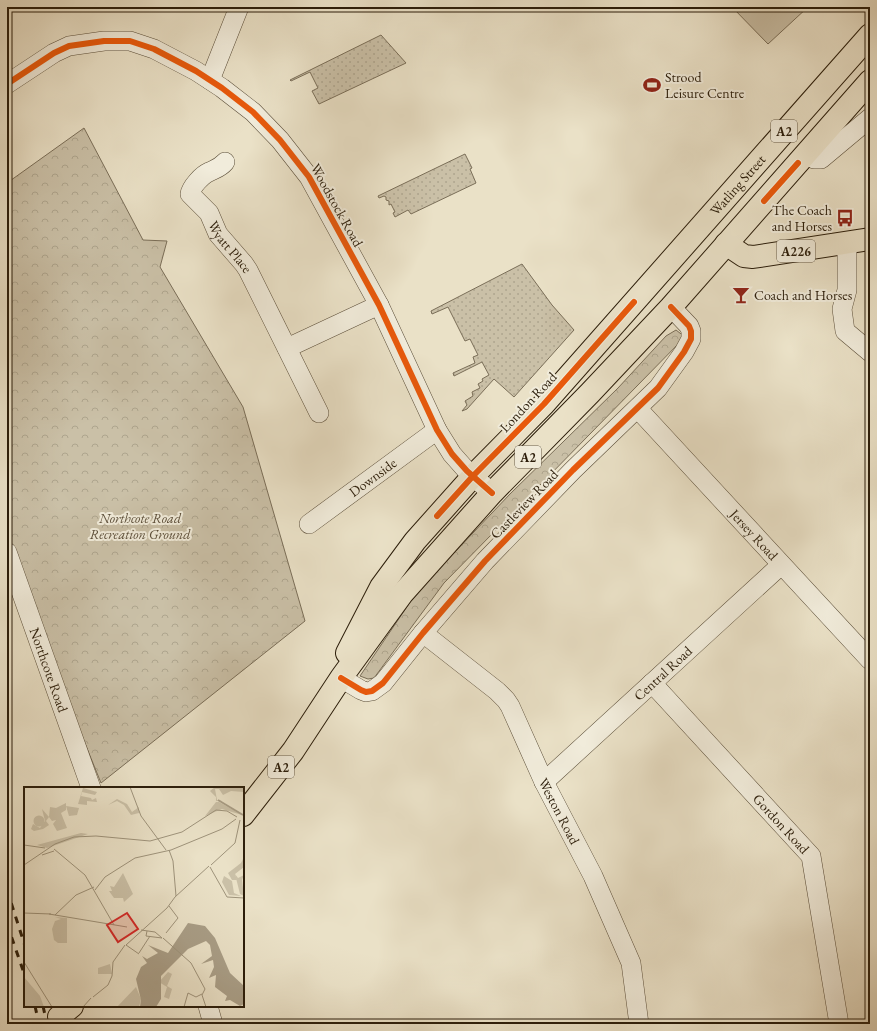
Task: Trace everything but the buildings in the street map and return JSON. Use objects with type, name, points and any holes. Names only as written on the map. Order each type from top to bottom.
[{"type":"main road","name":"Watling Street","points":[[699,228],[870,35]]},
{"type":"main road","name":"Watling Street","points":[[792,122],[825,104],[870,55]]},
{"type":"main road","name":"A2","points":[[726,244],[870,82]]},
{"type":"main road","name":"London Road","points":[[244,814],[293,751],[341,678],[402,594],[492,493],[590,393],[660,296],[699,228]]},
{"type":"main road","name":"A226","points":[[726,244],[744,256],[753,257],[870,239]]},
{"type":"main road","name":"London Road","points":[[341,678],[339,670],[381,587],[415,541],[473,476],[544,404],[603,359],[660,296],[726,244]]},
{"type":"main road","name":"London Road","points":[[473,476],[497,470],[533,435],[590,393]]},
{"type":"street","points":[[210,80],[239,7]]},
{"type":"street","name":"Woodstock Road","points":[[7,84],[46,58],[65,48],[78,44],[113,40],[134,42],[154,48],[185,64],[222,88],[256,115],[280,140],[298,162],[320,197],[379,305],[437,430],[452,454],[492,493]]},
{"type":"street","points":[[806,153],[814,159],[821,159],[870,118]]},
{"type":"street","name":"Wyatt Place","points":[[225,162],[218,169],[206,174],[192,188],[190,194],[210,215],[213,227],[244,264],[319,413]]},
{"type":"street","points":[[847,242],[847,290],[842,308],[845,331],[870,352]]},
{"type":"street","name":"Castleview Road","points":[[341,678],[363,691],[372,691],[387,680],[423,633],[485,561],[573,470],[638,408],[668,376],[690,342],[691,333],[689,328],[660,296]]},
{"type":"street","points":[[287,348],[379,305]]},
{"type":"street","name":"Jersey Road","points":[[638,408],[870,660]]},
{"type":"street","name":"Downside","points":[[309,524],[437,430]]},
{"type":"street","name":"Northcote Road","points":[[7,552],[90,787]]},
{"type":"street","name":"Central Road","points":[[544,782],[781,564]]},
{"type":"street","name":"Weston Road","points":[[423,633],[497,691],[510,706],[544,782],[593,876],[631,962],[639,1024]]},
{"type":"street","name":"Gordon Road","points":[[652,683],[812,856],[839,1024]]},
{"type":"street","points":[[208,1007],[213,1024]]},
{"type":"green space","points":[[732,7],[808,7],[768,44]]},
{"type":"green space","points":[[381,35],[406,63],[319,104],[312,91],[318,88],[310,72],[291,81],[290,80]]},
{"type":"green space","name":"Northcote Road Recreation Ground","points":[[84,128],[143,240],[167,241],[160,267],[243,407],[305,621],[101,783],[7,550],[7,183]]},
{"type":"green space","points":[[465,154],[472,168],[470,169],[476,183],[411,214],[408,210],[395,217],[393,213],[395,212],[391,204],[389,205],[389,201],[386,200],[386,197],[384,196],[379,198],[378,196]]},
{"type":"green space","points":[[522,264],[552,305],[574,330],[514,397],[494,379],[467,409],[462,411],[467,405],[465,401],[473,396],[472,392],[480,388],[478,384],[483,381],[482,379],[489,375],[482,362],[454,376],[453,373],[475,363],[473,357],[478,355],[470,339],[465,341],[448,307],[432,314],[431,311]]},
{"type":"green space","points":[[676,330],[685,337],[444,583],[374,678],[368,679],[360,676],[417,592],[510,494],[618,388],[666,336]]},
{"type":"railway","points":[[7,890],[24,943]]},
{"type":"railway","points":[[7,924],[24,973]]},
{"type":"railway","points":[[35,1007],[39,1024]]},
{"type":"railway","points":[[43,1007],[47,1024]]},
{"type":"cycle path","points":[[7,84],[54,53],[69,46],[104,41],[130,41],[154,49],[196,71],[222,88],[253,112],[280,140],[309,177],[379,305],[437,430],[452,454],[467,471],[492,493]]},
{"type":"cycle path","points":[[764,201],[798,163]]},
{"type":"cycle path","points":[[437,516],[473,476],[544,404],[634,302]]},
{"type":"cycle path","points":[[341,678],[366,692],[372,691],[383,683],[423,633],[485,561],[573,470],[658,388],[684,352],[691,339],[691,331],[689,326],[671,307]]},
{"type":"place","name":"Strood Leisure Centre","points":[[652,85]]},
{"type":"place","name":"The Coach and Horses","points":[[845,218]]},
{"type":"place","name":"Coach and Horses","points":[[741,295]]}]
